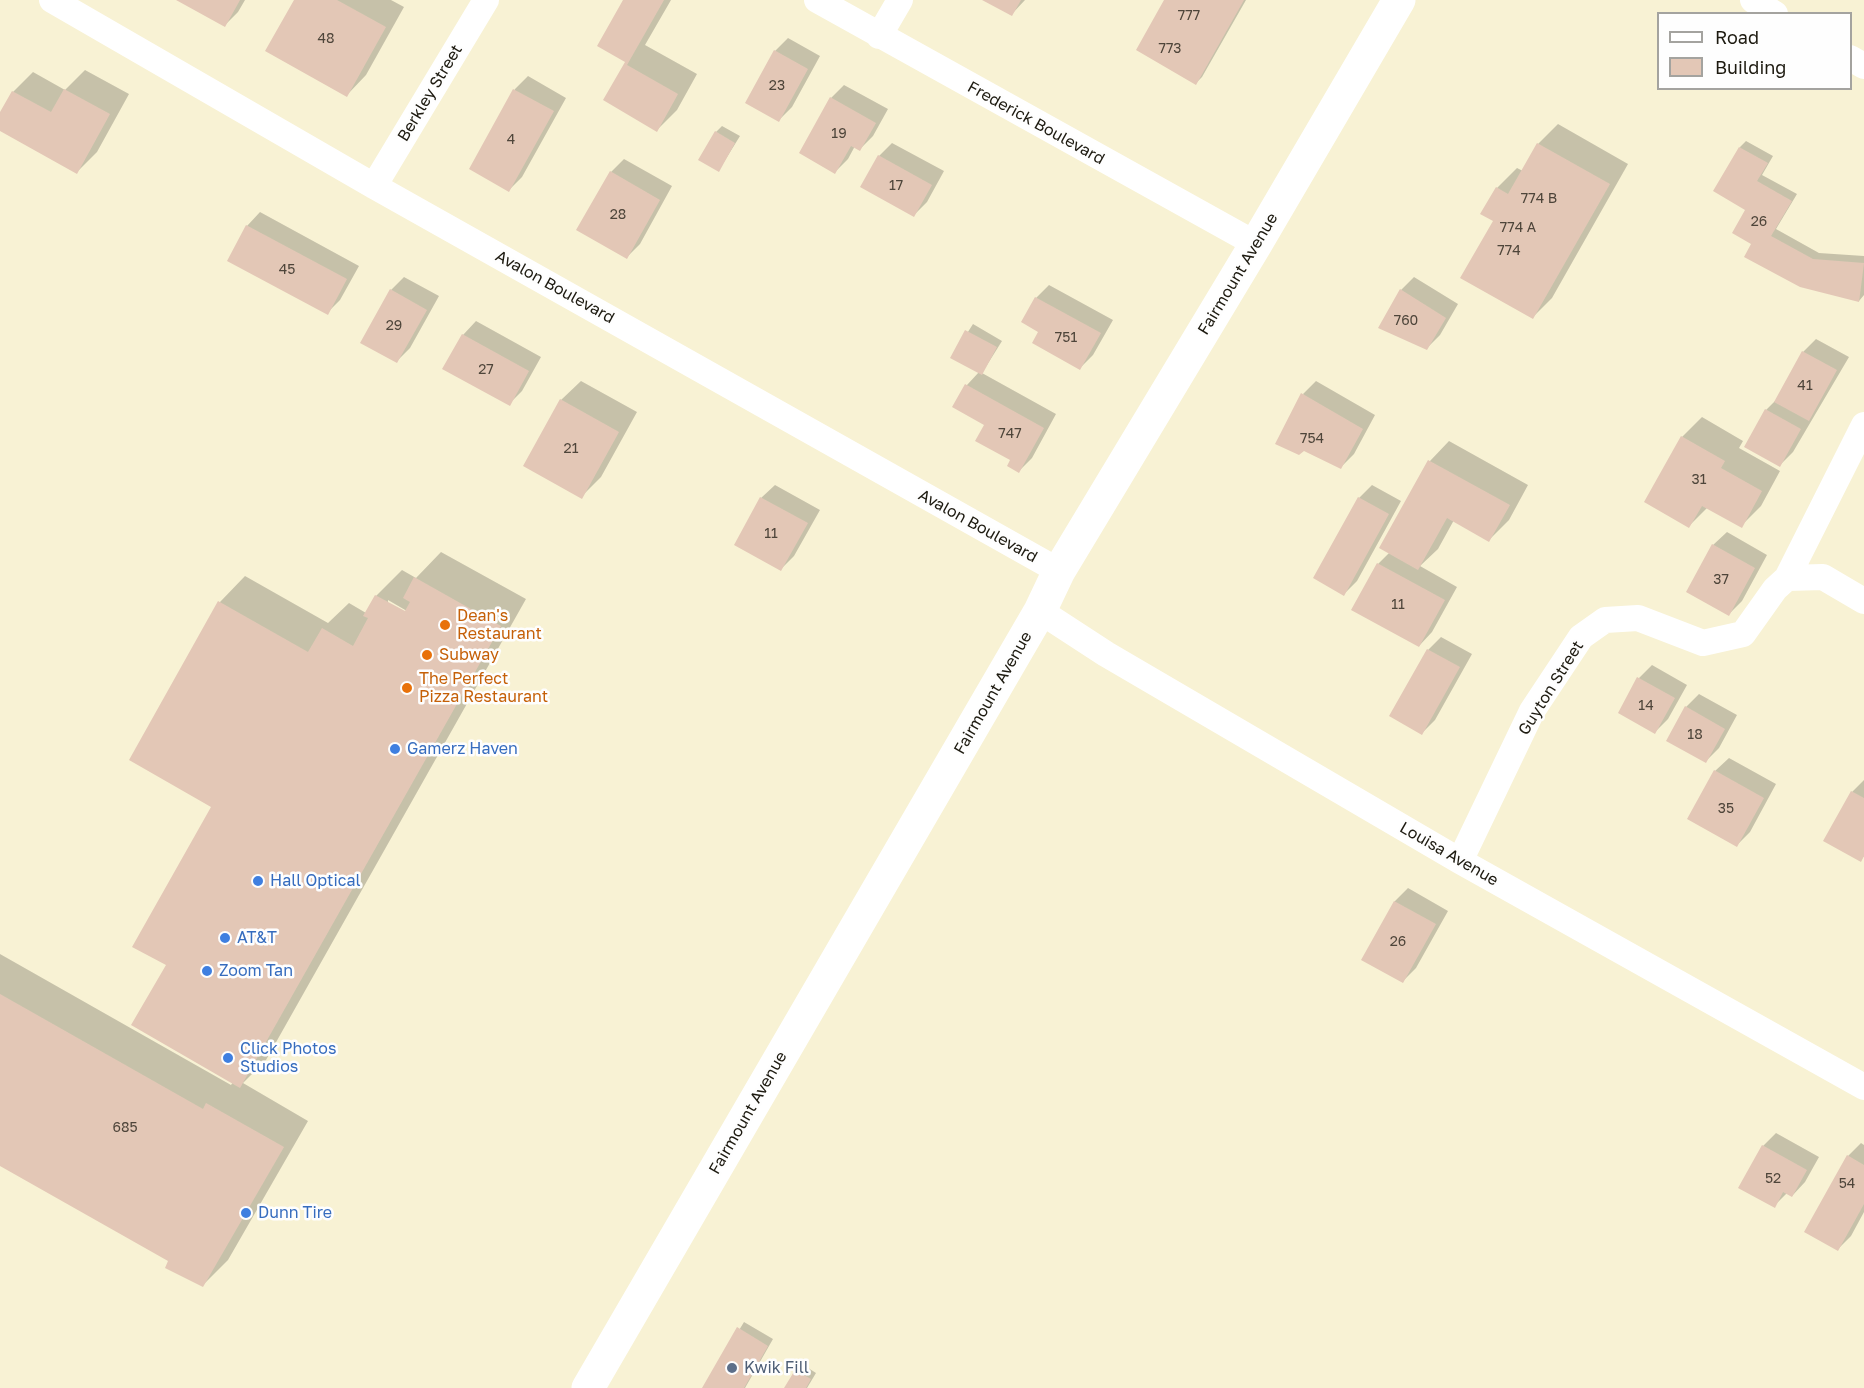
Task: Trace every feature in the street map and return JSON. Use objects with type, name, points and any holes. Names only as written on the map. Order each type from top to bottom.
[{"type":"main road","name":"Fairmount Avenue","points":[[588,1388],[1041,611],[1059,571],[1256,244],[1399,0]]},
{"type":"street","name":"Avalon Boulevard","points":[[52,0],[374,186],[1059,571]]},
{"type":"street","name":"Berkley Street","points":[[374,186],[486,0]]},
{"type":"street","name":"Frederick Boulevard","points":[[817,0],[1256,244]]},
{"type":"street","points":[[879,36],[900,0]]},
{"type":"street","points":[[1753,0],[1772,12]]},
{"type":"street","name":"Guyton Street","points":[[1460,861],[1532,711],[1581,637],[1605,620],[1638,618],[1703,643],[1743,634],[1775,589],[1787,578],[1864,425]]},
{"type":"street","points":[[1787,578],[1823,577],[1864,601]]},
{"type":"street","name":"Louisa Avenue","points":[[1041,611],[1106,654],[1460,861],[1864,1087]]},
{"type":"building","points":[[176,0],[240,0],[225,27]]},
{"type":"building","points":[[294,0],[337,0],[386,27],[347,97],[265,51]]},
{"type":"building","points":[[623,0],[664,0],[627,65],[678,94],[657,132],[603,100],[625,62],[597,46]]},
{"type":"building","points":[[982,0],[1021,0],[1012,16]]},
{"type":"building","points":[[1164,0],[1244,0],[1196,85],[1136,50]]},
{"type":"building","points":[[774,50],[808,69],[779,122],[745,103]]},
{"type":"building","points":[[64,89],[110,114],[77,174],[0,131],[0,112],[12,91],[51,112]]},
{"type":"building","points":[[513,89],[554,111],[509,192],[469,169]]},
{"type":"building","points":[[830,97],[876,123],[860,151],[851,146],[835,174],[799,153]]},
{"type":"building","points":[[715,131],[735,143],[719,172],[698,160]]},
{"type":"building","points":[[1537,143],[1610,184],[1533,319],[1460,278],[1493,221],[1480,214],[1496,187],[1508,194]]},
{"type":"building","points":[[1739,147],[1768,163],[1757,181],[1792,201],[1771,236],[1813,259],[1864,263],[1859,302],[1800,287],[1744,257],[1751,244],[1732,233],[1745,210],[1713,191]]},
{"type":"building","points":[[878,155],[932,185],[914,217],[860,187]]},
{"type":"building","points":[[610,171],[660,200],[627,259],[576,230]]},
{"type":"building","points":[[246,225],[347,279],[328,315],[227,261]]},
{"type":"building","points":[[390,289],[427,310],[397,363],[360,343]]},
{"type":"building","points":[[1400,289],[1446,318],[1427,350],[1378,328]]},
{"type":"building","points":[[1035,297],[1101,333],[1080,370],[1032,343],[1038,332],[1021,322]]},
{"type":"building","points":[[965,330],[997,347],[982,375],[950,358]]},
{"type":"building","points":[[462,334],[529,371],[510,406],[442,369]]},
{"type":"building","points":[[1802,351],[1837,370],[1809,421],[1774,402]]},
{"type":"building","points":[[965,384],[1044,428],[1019,473],[1007,466],[1010,460],[975,441],[984,425],[952,407]]},
{"type":"building","points":[[1301,393],[1363,429],[1341,469],[1304,451],[1299,455],[1275,444]]},
{"type":"building","points":[[560,399],[619,432],[582,499],[523,466]]},
{"type":"building","points":[[1765,409],[1801,429],[1780,467],[1744,447]]},
{"type":"building","points":[[1681,436],[1725,461],[1721,468],[1762,491],[1742,528],[1702,506],[1689,528],[1644,502]]},
{"type":"building","points":[[1428,460],[1510,505],[1489,542],[1447,518],[1418,570],[1379,548]]},
{"type":"building","points":[[760,497],[808,523],[781,571],[734,545]]},
{"type":"building","points":[[1358,497],[1389,514],[1344,596],[1313,578]]},
{"type":"building","points":[[1712,544],[1755,568],[1729,616],[1686,592]]},
{"type":"building","points":[[1377,563],[1445,600],[1419,647],[1351,610]]},
{"type":"building","points":[[414,577],[501,626],[240,1088],[131,1025],[166,965],[132,947],[211,807],[129,760],[218,601],[308,652],[322,628],[353,646],[368,618],[363,616],[375,595],[405,611],[410,602],[403,598]]},
{"type":"building","points":[[1427,649],[1460,667],[1422,735],[1389,716]]},
{"type":"building","points":[[1637,677],[1675,698],[1655,734],[1618,713]]},
{"type":"building","points":[[1685,706],[1725,729],[1706,763],[1666,741]]},
{"type":"building","points":[[1714,770],[1764,798],[1737,847],[1687,819]]},
{"type":"building","points":[[1851,791],[1864,798],[1864,856],[1861,862],[1823,841]]},
{"type":"building","points":[[1394,901],[1436,924],[1403,983],[1361,960]]},
{"type":"building","points":[[0,994],[203,1109],[206,1103],[284,1147],[203,1287],[165,1268],[168,1261],[0,1166]]},
{"type":"building","points":[[1762,1145],[1807,1170],[1792,1197],[1783,1192],[1775,1208],[1738,1188]]},
{"type":"building","points":[[1847,1155],[1864,1165],[1864,1204],[1838,1251],[1804,1232]]},
{"type":"building","points":[[737,1327],[768,1346],[744,1388],[702,1388]]},
{"type":"building","points":[[795,1370],[811,1379],[806,1388],[784,1388]]},
{"type":"place","name":"Dean's Restaurant","points":[[445,625]]},
{"type":"place","name":"Subway","points":[[427,655]]},
{"type":"place","name":"The Perfect Pizza Restaurant","points":[[407,688]]},
{"type":"place","name":"Gamerz Haven","points":[[395,749]]},
{"type":"place","name":"Hall Optical","points":[[258,881]]},
{"type":"place","name":"AT&T","points":[[225,938]]},
{"type":"place","name":"Zoom Tan","points":[[207,971]]},
{"type":"place","name":"Click Photos Studios","points":[[228,1058]]},
{"type":"place","name":"Dunn Tire","points":[[246,1213]]},
{"type":"place","name":"Kwik Fill","points":[[732,1368]]}]
